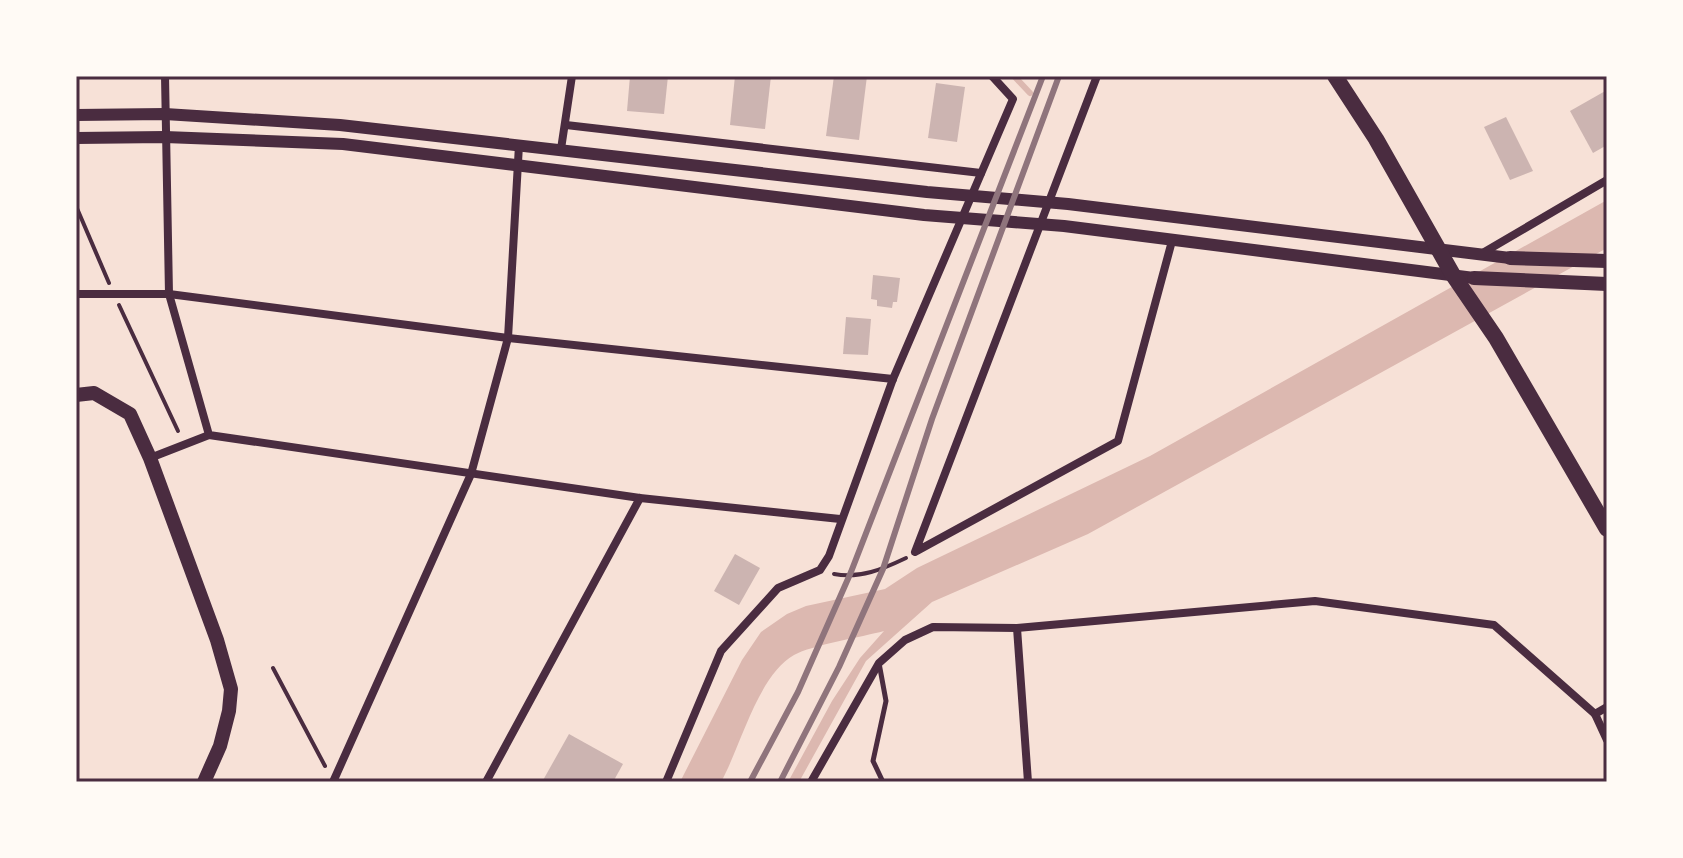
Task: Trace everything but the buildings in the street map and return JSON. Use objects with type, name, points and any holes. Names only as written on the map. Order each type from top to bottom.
[{"type":"highway","points":[[1335,76],[1376,139],[1453,275],[1496,338],[1607,529]]},
{"type":"main road","points":[[1510,258],[1607,261]]},
{"type":"main road","points":[[1474,278],[1602,283]]},
{"type":"main road","points":[[76,395],[94,393],[130,414],[150,458],[217,640],[231,689],[229,711],[220,746],[204,782]]},
{"type":"street","points":[[165,76],[169,294],[209,435]]},
{"type":"street","points":[[561,149],[572,76]]},
{"type":"street","points":[[666,782],[721,651],[778,588],[820,570],[829,556],[893,379],[1013,99],[992,76]]},
{"type":"street","points":[[915,552],[1097,76]]},
{"type":"street","points":[[76,115],[165,114],[340,125],[927,192],[1068,204],[1510,258]]},
{"type":"street","points":[[566,125],[981,173]]},
{"type":"street","points":[[76,138],[165,137],[343,144],[924,215],[1064,226],[1474,278]]},
{"type":"street","points":[[333,782],[471,474],[508,338],[519,145]]},
{"type":"street","points":[[1477,256],[1607,180]]},
{"type":"street","points":[[915,552],[1118,441],[1172,241]]},
{"type":"street","points":[[76,294],[169,294],[508,338],[893,379]]},
{"type":"street","points":[[150,458],[209,435],[640,498],[840,519]]},
{"type":"street","points":[[486,782],[640,498]]},
{"type":"street","points":[[811,782],[879,663],[905,640],[933,627],[1017,628],[1315,601],[1494,625],[1595,714],[1607,740]]},
{"type":"street","points":[[1017,628],[1028,782]]},
{"type":"street","points":[[1595,714],[1607,707]]},
{"type":"lane","points":[[879,663],[886,701],[873,761],[883,782]]},
{"type":"path","points":[[76,206],[185,444]]},
{"type":"path","points":[[820,570],[848,577],[883,569],[915,552]]},
{"type":"path","points":[[273,668],[333,782]]},
{"type":"shaded area","points":[[1607,200],[1607,248],[1088,534],[932,602],[866,661],[799,782],[788,782],[832,701],[860,658],[884,631],[794,655],[781,665],[760,694],[721,782],[680,782],[742,660],[761,632],[787,614],[806,606],[885,589],[917,568],[1150,456]]},
{"type":"waterway","points":[[1014,76],[1030,93]]},
{"type":"railway","points":[[750,782],[798,692],[851,572],[1043,76]]},
{"type":"railway","points":[[780,782],[839,667],[883,569],[932,419],[1059,76]]}]
